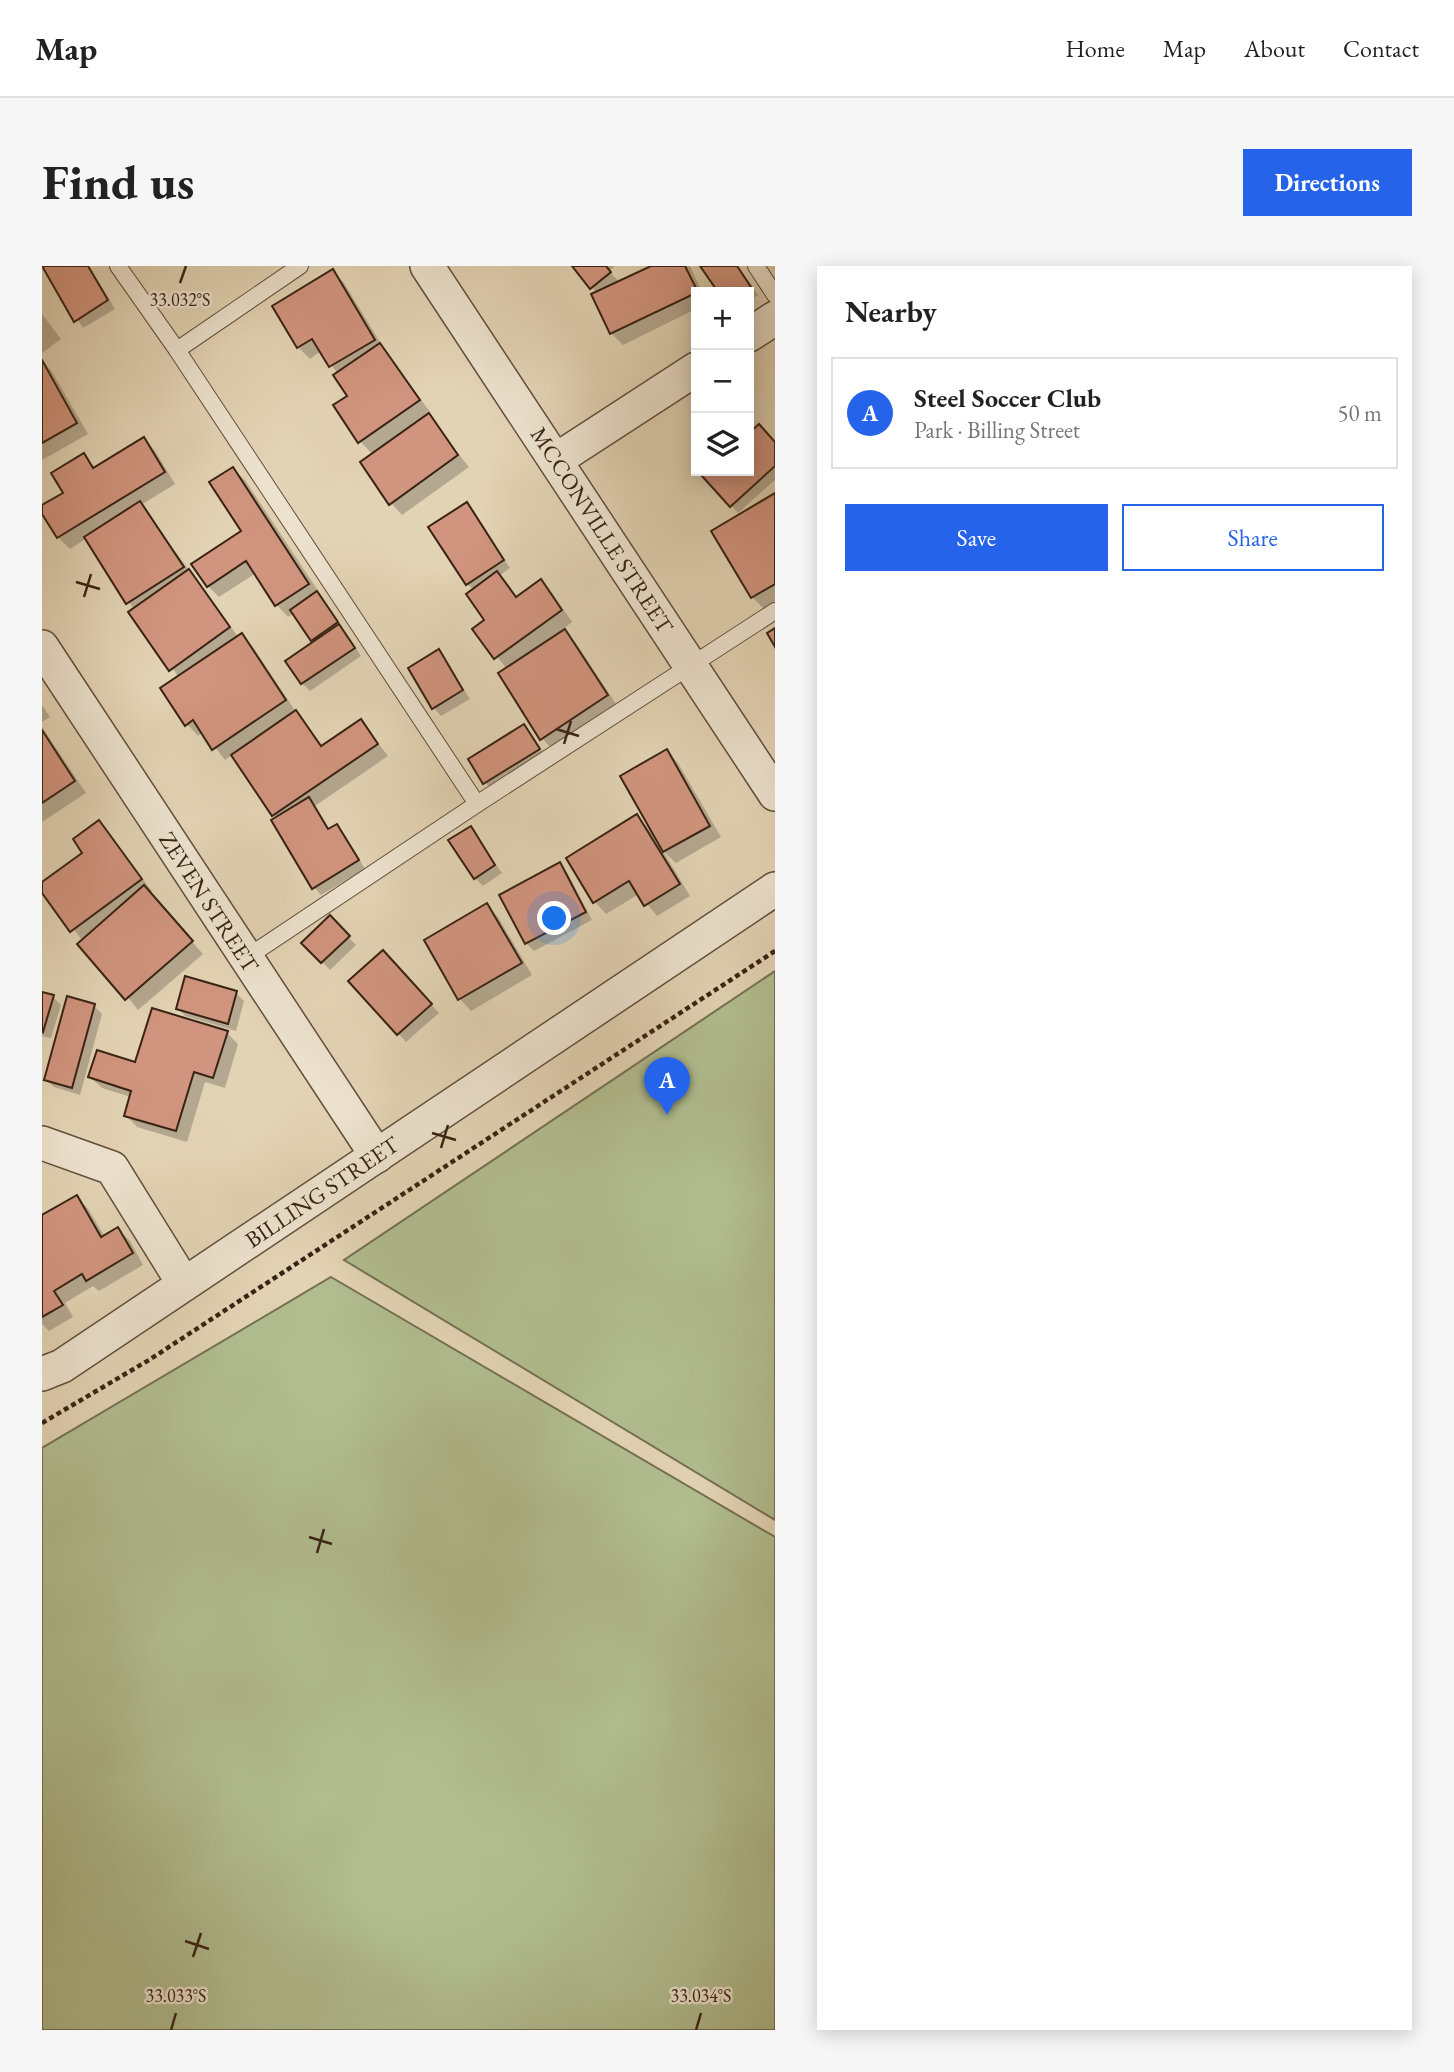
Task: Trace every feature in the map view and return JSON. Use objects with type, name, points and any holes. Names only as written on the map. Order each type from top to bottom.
[{"type":"street","name":"MCCONVILLE STREET","points":[[427,266],[775,794]]},
{"type":"street","points":[[754,332],[775,318]]},
{"type":"street","points":[[556,460],[691,372]]},
{"type":"street","name":"ZEVEN STREET","points":[[42,648],[377,1156]]},
{"type":"street","name":"BILLING STREET","points":[[42,1374],[62,1366],[775,889]]},
{"type":"street","points":[[42,1143],[112,1168],[184,1284]]},
{"type":"lane","points":[[118,266],[177,350],[477,804]]},
{"type":"lane","points":[[177,350],[300,266]]},
{"type":"lane","points":[[757,266],[775,295]]},
{"type":"lane","points":[[246,958],[775,611]]},
{"type":"path","points":[[42,1423],[160,1353],[775,951]]},
{"type":"green space","points":[[775,971],[775,1520],[344,1260]]},
{"type":"green space","points":[[331,1277],[775,1537],[775,2030],[42,2030],[42,1448]]},
{"type":"building","points":[[42,266],[88,266],[108,300],[74,322]]},
{"type":"building","points":[[572,266],[606,266],[611,272],[590,289]]},
{"type":"building","points":[[651,266],[685,266],[696,287],[691,287],[691,295],[610,334],[591,294]]},
{"type":"building","points":[[700,266],[737,266],[751,287],[715,287]]},
{"type":"building","points":[[333,269],[375,340],[329,367],[312,339],[297,348],[272,306]]},
{"type":"building","points":[[380,343],[420,400],[358,443],[333,405],[347,396],[333,375]]},
{"type":"building","points":[[42,360],[77,423],[42,443]]},
{"type":"building","points":[[429,413],[458,455],[389,505],[360,462]]},
{"type":"building","points":[[759,424],[775,442],[775,466],[730,507],[702,476],[754,476],[754,428]]},
{"type":"building","points":[[144,437],[165,472],[57,538],[42,514],[42,505],[63,493],[51,473],[84,453],[93,468]]},
{"type":"building","points":[[233,467],[309,584],[275,606],[246,561],[207,587],[191,564],[241,531],[209,482]]},
{"type":"building","points":[[775,493],[775,584],[751,598],[711,531]]},
{"type":"building","points":[[140,501],[184,567],[126,604],[84,537]]},
{"type":"building","points":[[467,502],[504,560],[466,585],[428,527]]},
{"type":"building","points":[[189,569],[230,627],[169,671],[128,612]]},
{"type":"building","points":[[497,571],[516,597],[541,579],[562,610],[494,659],[472,629],[484,620],[466,594]]},
{"type":"building","points":[[317,591],[338,622],[311,641],[290,610]]},
{"type":"building","points":[[339,624],[355,648],[301,684],[285,661]]},
{"type":"building","points":[[775,628],[775,647],[767,633]]},
{"type":"building","points":[[565,629],[608,695],[540,740],[498,673]]},
{"type":"building","points":[[242,633],[286,700],[212,750],[193,720],[185,726],[160,688]]},
{"type":"building","points":[[439,649],[463,690],[432,709],[408,668]]},
{"type":"building","points":[[296,710],[321,746],[361,719],[378,744],[272,816],[231,755]]},
{"type":"building","points":[[524,724],[540,749],[483,784],[468,759]]},
{"type":"building","points":[[42,730],[75,781],[42,803]]},
{"type":"building","points":[[667,749],[710,826],[663,852],[620,776]]},
{"type":"building","points":[[309,797],[328,829],[337,824],[359,860],[312,889],[271,820]]},
{"type":"building","points":[[637,814],[680,884],[644,906],[629,881],[593,903],[566,858]]},
{"type":"building","points":[[99,820],[142,879],[70,932],[42,893],[42,882],[82,853],[73,839]]},
{"type":"building","points":[[471,826],[495,865],[474,879],[448,840]]},
{"type":"building","points":[[560,862],[586,912],[525,944],[499,895]]},
{"type":"building","points":[[144,885],[193,941],[125,1000],[77,944]]},
{"type":"building","points":[[487,903],[522,963],[458,1000],[424,940]]},
{"type":"building","points":[[330,915],[350,936],[321,963],[301,943]]},
{"type":"building","points":[[383,950],[432,1004],[397,1035],[348,981]]},
{"type":"building","points":[[185,976],[237,991],[228,1024],[176,1009]]},
{"type":"building","points":[[42,992],[54,995],[43,1032],[42,1031]]},
{"type":"building","points":[[67,996],[95,1004],[72,1088],[44,1080]]},
{"type":"building","points":[[152,1008],[228,1031],[213,1078],[194,1072],[176,1131],[124,1116],[131,1091],[88,1077],[97,1050],[135,1062]]},
{"type":"building","points":[[77,1195],[101,1237],[118,1227],[133,1253],[86,1281],[82,1274],[54,1291],[63,1305],[42,1317],[42,1215]]},
{"type":"place","name":"Steel Soccer Club","points":[[667,1115]]}]
